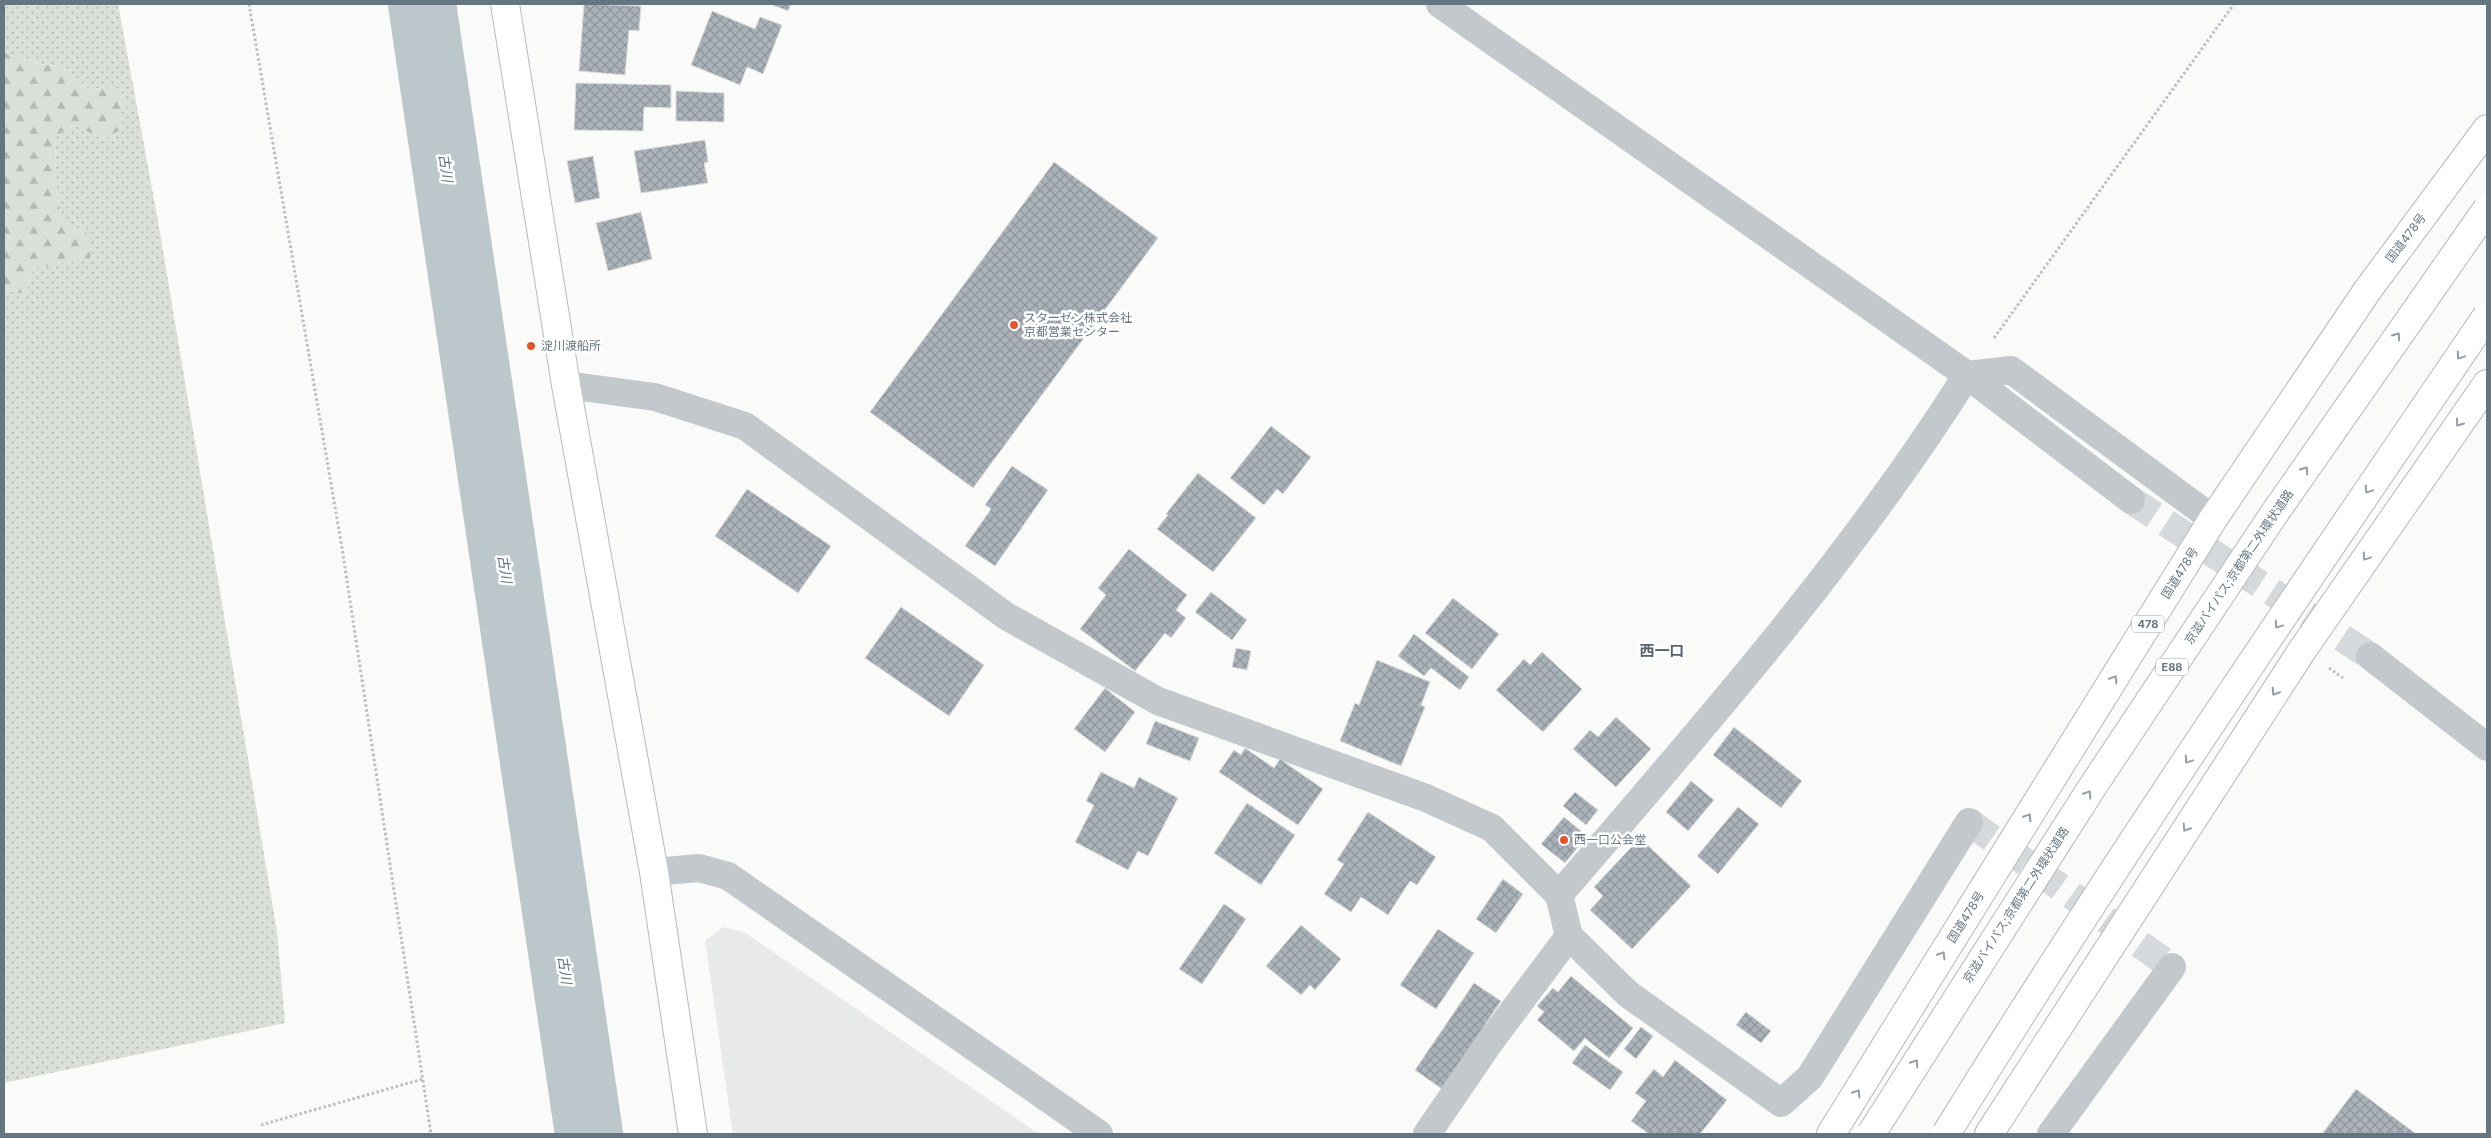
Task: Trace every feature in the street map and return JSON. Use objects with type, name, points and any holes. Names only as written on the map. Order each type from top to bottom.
[{"type":"main road","points":[[505,4],[566,385],[654,872],[693,1134]]},
{"type":"main road","name":"国道478号","points":[[1831,1134],[2213,519],[2367,291],[2487,128]]},
{"type":"main road","name":"京滋バイパス;京都第二外環状道路","points":[[1871,1134],[2112,757],[2274,514],[2487,209]]},
{"type":"main road","points":[[1946,1134],[2152,815],[2325,554],[2487,316]]},
{"type":"main road","points":[[1989,1134],[2303,649],[2487,384]]},
{"type":"street","points":[[1440,4],[1967,375],[2131,500]]},
{"type":"street","points":[[1967,375],[2010,370],[2213,519]]},
{"type":"street","points":[[1559,895],[1787,627],[1936,425],[1967,375]]},
{"type":"street","points":[[566,385],[655,398],[745,426],[1006,616],[1158,701],[1426,798],[1492,828],[1559,895],[1569,936],[1628,994],[1782,1103],[1810,1077],[1969,822]]},
{"type":"street","points":[[2370,656],[2487,747]]},
{"type":"street","points":[[654,872],[699,868],[728,876],[1099,1134]]},
{"type":"street","points":[[1427,1134],[1486,1046],[1569,936]]},
{"type":"street","points":[[2051,1134],[2172,967]]},
{"type":"path","points":[[249,4],[342,548],[431,1134]]},
{"type":"path","points":[[1967,375],[2234,4]]},
{"type":"path","points":[[262,1125],[423,1079]]},
{"type":"shaded area","points":[[723,927],[744,932],[1039,1134],[733,1134],[705,941]]},
{"type":"green space","points":[[4,4],[118,4],[158,221],[277,932],[285,1023],[4,1083],[4,290],[25,294],[34,268],[60,262],[91,235],[62,221],[55,179],[56,136],[74,125],[103,139],[121,130],[123,94],[113,87],[89,89],[65,68],[40,64],[4,53]]},
{"type":"green space","points":[[4,53],[40,64],[65,68],[89,89],[113,87],[123,94],[121,130],[103,139],[74,125],[56,136],[55,179],[62,221],[91,235],[90,258],[34,268],[25,294],[4,290]]},
{"type":"building","points":[[584,4],[641,6],[639,31],[629,30],[625,75],[579,71]]},
{"type":"building","points":[[770,4],[791,4],[788,11]]},
{"type":"building","points":[[712,11],[755,29],[760,17],[782,25],[763,74],[747,67],[740,85],[691,65]]},
{"type":"building","points":[[576,83],[671,85],[671,108],[644,107],[643,131],[574,130]]},
{"type":"building","points":[[676,91],[724,93],[724,122],[676,121]]},
{"type":"building","points":[[705,140],[708,162],[704,163],[708,183],[641,193],[634,151]]},
{"type":"building","points":[[593,156],[600,198],[575,203],[567,161]]},
{"type":"building","name":"スターゼン株式会社 京都営業センター","points":[[1054,162],[1158,238],[973,488],[870,412]]},
{"type":"building","points":[[641,212],[652,259],[608,271],[596,223]]},
{"type":"building","points":[[1271,426],[1311,457],[1283,494],[1277,489],[1264,505],[1230,478]]},
{"type":"building","points":[[1012,466],[1048,490],[995,566],[965,546],[991,509],[985,505]]},
{"type":"building","points":[[1198,473],[1256,518],[1213,572],[1157,529],[1168,515],[1166,514]]},
{"type":"building","points":[[747,489],[831,546],[798,593],[715,536]]},
{"type":"building","points":[[1129,549],[1187,595],[1176,610],[1186,618],[1171,638],[1165,633],[1135,671],[1080,629],[1106,595],[1098,588]]},
{"type":"building","points":[[1211,592],[1247,620],[1232,640],[1195,612]]},
{"type":"building","points":[[1453,598],[1499,634],[1472,669],[1425,633]]},
{"type":"building","points":[[901,607],[984,665],[949,716],[865,658]]},
{"type":"building","points":[[1414,634],[1469,677],[1460,690],[1431,668],[1424,676],[1398,656]]},
{"type":"building","points":[[1236,648],[1251,651],[1247,670],[1232,667]]},
{"type":"building","points":[[1542,652],[1582,689],[1543,732],[1496,690],[1524,659],[1530,665]]},
{"type":"building","points":[[1377,660],[1430,682],[1421,705],[1425,707],[1401,766],[1340,741],[1355,703],[1359,705]]},
{"type":"building","points":[[1105,688],[1135,712],[1105,752],[1074,729]]},
{"type":"building","points":[[1616,717],[1651,749],[1616,787],[1573,749],[1590,730],[1598,737]]},
{"type":"building","points":[[1155,721],[1199,738],[1190,761],[1146,744]]},
{"type":"building","points":[[1734,727],[1802,781],[1781,808],[1713,755]]},
{"type":"building","points":[[1245,748],[1274,768],[1280,759],[1323,789],[1298,825],[1219,772],[1234,750],[1241,755]]},
{"type":"building","points":[[1101,772],[1134,788],[1139,777],[1178,798],[1148,856],[1138,851],[1128,870],[1075,842],[1094,805],[1086,801]]},
{"type":"building","points":[[1691,781],[1714,800],[1688,831],[1666,812]]},
{"type":"building","points":[[1575,792],[1598,810],[1586,825],[1563,806]]},
{"type":"building","points":[[1247,803],[1295,835],[1261,885],[1214,853]]},
{"type":"building","points":[[1738,807],[1759,824],[1718,874],[1697,856]]},
{"type":"building","points":[[1368,812],[1436,857],[1417,885],[1410,881],[1388,915],[1361,897],[1351,912],[1324,894],[1344,864],[1337,860]]},
{"type":"building","name":"西一口公会堂","points":[[1564,817],[1587,836],[1565,863],[1541,844]]},
{"type":"building","points":[[1640,838],[1691,886],[1632,949],[1590,910],[1603,896],[1594,887]]},
{"type":"building","points":[[1503,879],[1523,894],[1496,933],[1476,919]]},
{"type":"building","points":[[1224,904],[1246,919],[1202,984],[1179,969]]},
{"type":"building","points":[[1301,925],[1341,959],[1315,990],[1310,985],[1301,995],[1266,966]]},
{"type":"building","points":[[1438,929],[1474,953],[1436,1009],[1400,985]]},
{"type":"building","points":[[1571,976],[1633,1028],[1609,1058],[1585,1038],[1574,1051],[1537,1020],[1544,1012],[1537,1006],[1553,988],[1558,992]]},
{"type":"building","points":[[1474,983],[1501,1001],[1442,1089],[1415,1070]]},
{"type":"building","points":[[1746,1012],[1771,1031],[1761,1043],[1736,1025]]},
{"type":"building","points":[[1641,1027],[1653,1036],[1636,1059],[1624,1049]]},
{"type":"building","points":[[1585,1045],[1623,1072],[1610,1090],[1572,1063]]},
{"type":"building","points":[[1675,1060],[1727,1100],[1700,1134],[1649,1134],[1631,1121],[1646,1101],[1635,1093],[1654,1069],[1663,1077]]},
{"type":"building","points":[[2356,1089],[2416,1134],[2322,1134]]},
{"type":"waterway","name":"古川","points":[[422,4],[589,1134]]},
{"type":"tunnel","points":[[2131,500],[2370,656]]},
{"type":"tunnel","points":[[1969,822],[2172,967]]},
{"type":"place","name":"スターゼン株式会社 京都営業センター","points":[[1014,325]]},
{"type":"place","name":"淀川渡船所","points":[[531,346]]},
{"type":"place","name":"西一口公会堂","points":[[1564,840]]},
{"type":"district","name":"西一口","points":[[1662,651]]}]
